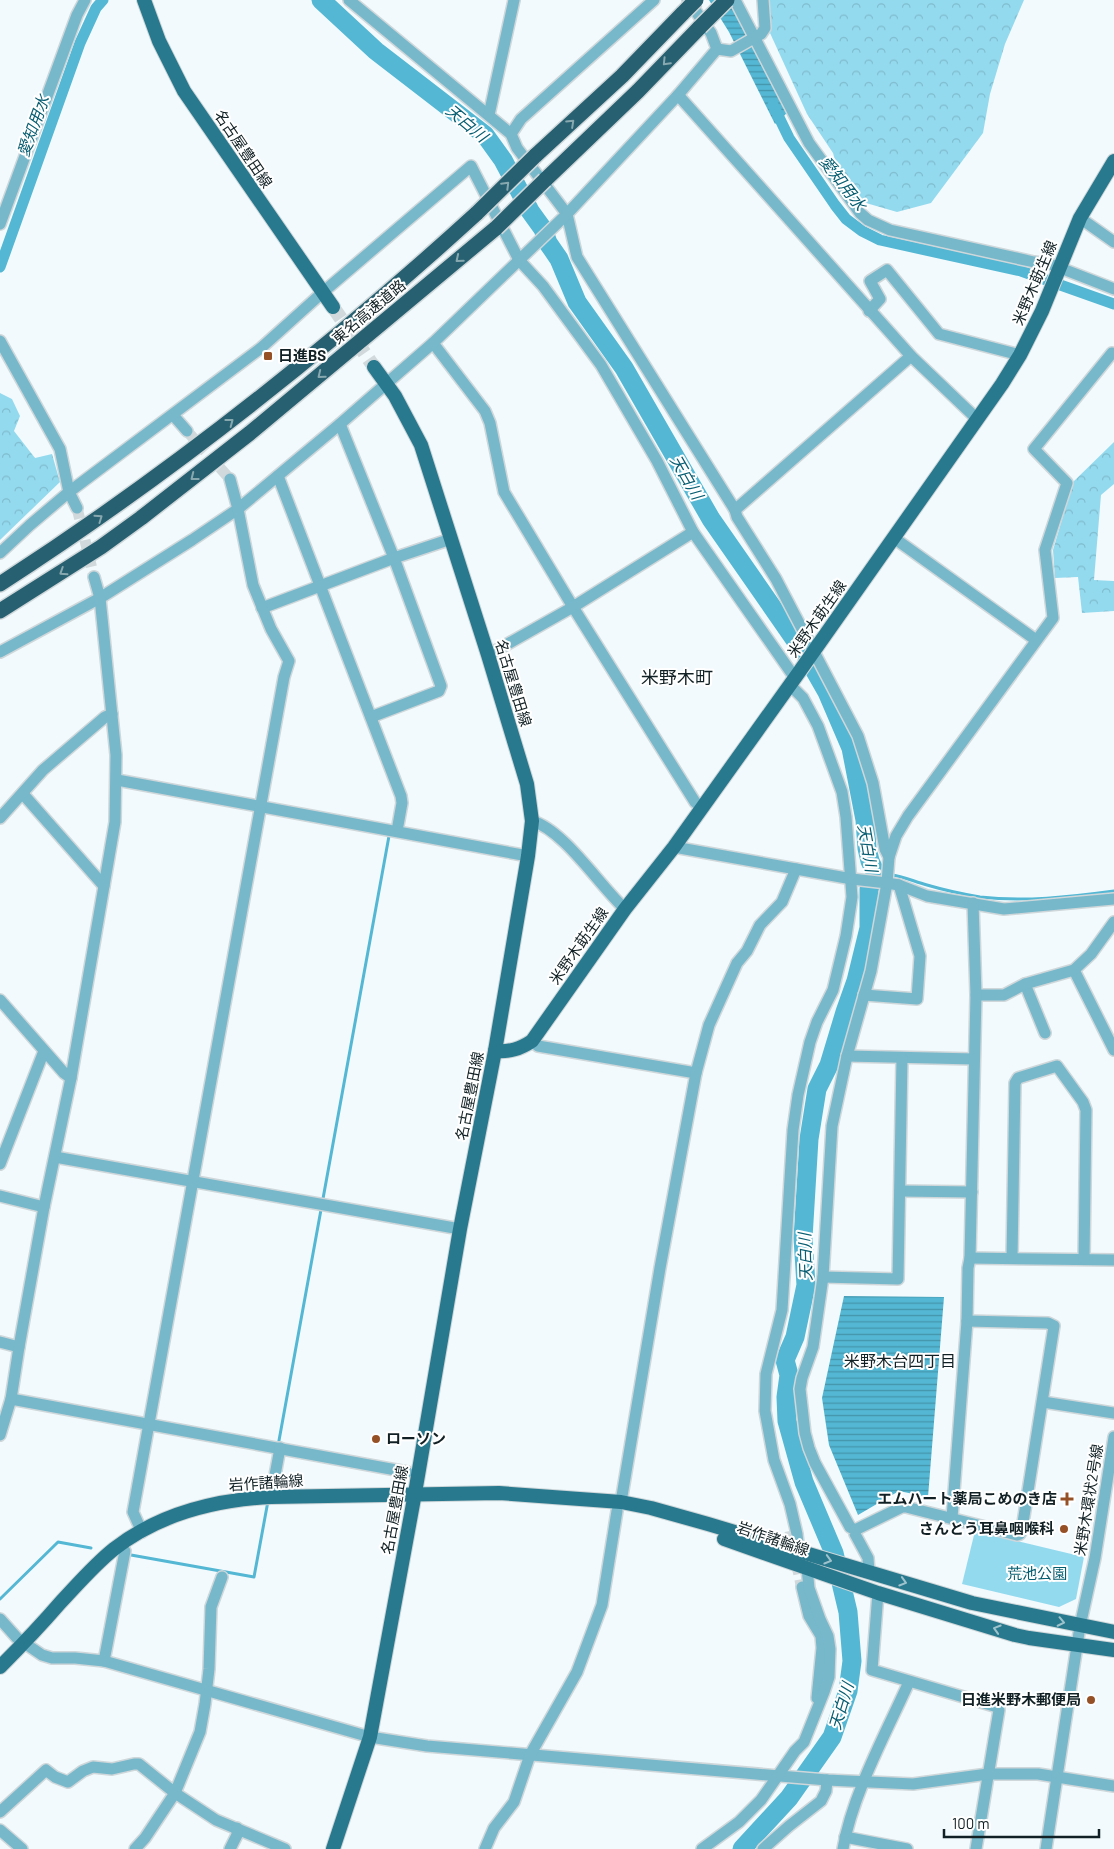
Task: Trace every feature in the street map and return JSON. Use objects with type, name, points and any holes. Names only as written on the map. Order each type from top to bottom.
[{"type":"highway","name":"東名高速道路","points":[[0,584],[91,524],[153,480],[325,347],[477,213],[535,156],[622,76],[685,6],[696,0]]},
{"type":"highway","name":"東名高速道路","points":[[0,611],[101,547],[196,475],[335,364],[496,228],[638,91],[727,0]]},
{"type":"main road","name":"名古屋豊田線","points":[[144,0],[159,41],[184,91],[333,307]]},
{"type":"main road","name":"米野木莇生線","points":[[495,1052],[508,1052],[522,1048],[532,1041],[625,909],[674,846],[794,679],[977,419],[1020,355],[1049,294],[1080,218],[1114,161]]},
{"type":"main road","name":"名古屋豊田線","points":[[333,1849],[370,1738],[415,1493],[460,1229],[495,1052],[528,856],[532,821],[527,784],[452,539],[421,445],[395,396],[374,367]]},
{"type":"main road","name":"岩作諸輪線","points":[[0,1667],[97,1564],[116,1548],[176,1514],[236,1499],[271,1497],[499,1493],[660,1511],[972,1603],[1114,1632]]},
{"type":"main road","name":"岩作諸輪線","points":[[618,1506],[720,1538],[871,1590],[1029,1638],[1114,1650]]},
{"type":"street","points":[[0,224],[77,14],[85,0]]},
{"type":"street","points":[[349,0],[511,134],[517,148],[563,217],[576,257],[735,510],[737,517],[784,594],[813,652],[848,714],[861,744],[873,783],[885,848],[889,857]]},
{"type":"street","points":[[489,115],[514,0]]},
{"type":"street","points":[[511,134],[522,119],[654,0]]},
{"type":"street","points":[[735,0],[809,143],[851,202],[868,220],[890,230],[1059,268],[1114,289]]},
{"type":"street","points":[[0,652],[100,598],[192,540],[238,508],[387,385],[563,217],[718,50],[734,50],[761,34],[765,28],[763,0]]},
{"type":"street","points":[[685,6],[711,33],[718,50]]},
{"type":"street","points":[[678,94],[910,356],[977,419]]},
{"type":"street","points":[[0,553],[69,492],[261,348],[322,293],[471,166],[519,260],[543,286],[601,365],[657,460],[693,532],[794,679],[818,726],[842,792],[852,879],[852,909],[832,990],[810,1042],[798,1095],[794,1121],[782,1310],[766,1374],[765,1411],[774,1460],[790,1504],[799,1552]]},
{"type":"street","points":[[1080,218],[1114,242]]},
{"type":"street","points":[[869,311],[880,299],[870,280],[887,270],[939,334],[1020,355]]},
{"type":"street","points":[[0,341],[60,449],[69,492],[77,508]]},
{"type":"street","points":[[433,343],[485,412],[490,423],[504,492],[573,607],[695,802],[701,807]]},
{"type":"street","points":[[863,1570],[868,1558],[856,1534],[856,1530],[850,1526],[815,1463],[805,1433],[800,1397],[802,1378],[813,1348],[823,1277],[832,1126],[847,1056],[871,970],[887,882],[889,857],[896,836],[908,816],[1053,618],[1045,550],[1067,483],[1034,449],[1112,353]]},
{"type":"street","points":[[735,510],[910,356]]},
{"type":"street","points":[[173,415],[187,431]]},
{"type":"street","points":[[340,424],[394,558],[441,686],[441,689],[371,717]]},
{"type":"street","points":[[278,476],[401,796],[402,803],[397,831]]},
{"type":"street","points":[[142,1532],[133,1512],[284,677],[290,661],[271,629],[253,585],[238,508],[230,479]]},
{"type":"street","points":[[488,655],[573,607],[693,532]]},
{"type":"street","points":[[894,538],[1036,640]]},
{"type":"street","points":[[262,608],[394,558],[452,539]]},
{"type":"street","points":[[0,1435],[11,1399],[44,1208],[71,1078],[115,822],[117,780],[112,714],[100,598],[94,577]]},
{"type":"street","points":[[0,818],[43,770],[105,717],[112,714]]},
{"type":"street","points":[[117,780],[528,856]]},
{"type":"street","points":[[23,794],[104,886]]},
{"type":"street","points":[[532,821],[542,824],[573,852],[625,909]]},
{"type":"street","points":[[674,846],[852,879],[887,882],[927,896],[1004,909],[1114,899]]},
{"type":"street","points":[[484,1849],[494,1828],[514,1802],[530,1755],[577,1672],[602,1604],[696,1073],[709,1025],[737,963],[760,925],[782,902],[796,869]]},
{"type":"street","points":[[864,995],[917,998],[920,956],[899,885]]},
{"type":"street","points":[[952,1518],[970,1258],[976,995],[973,904]]},
{"type":"street","points":[[976,995],[1004,995],[1025,984],[1074,970],[1091,954],[1114,922]]},
{"type":"street","points":[[1074,970],[1114,1050]]},
{"type":"street","points":[[1025,984],[1045,1033]]},
{"type":"street","points":[[0,1000],[64,1073],[71,1078]]},
{"type":"street","points":[[1104,1033],[1114,1025]]},
{"type":"street","points":[[532,1041],[538,1046],[696,1073]]},
{"type":"street","points":[[0,1164],[44,1051]]},
{"type":"street","points":[[847,1056],[974,1059]]},
{"type":"street","points":[[823,1277],[898,1279],[902,1058]]},
{"type":"street","points":[[1012,1258],[1015,1083],[1018,1078],[1057,1066],[1084,1102],[1086,1110],[1084,1259]]},
{"type":"street","points":[[56,1157],[460,1229]]},
{"type":"street","points":[[900,1191],[972,1192]]},
{"type":"street","points":[[0,1196],[44,1208]]},
{"type":"street","points":[[970,1258],[1114,1260]]},
{"type":"street","points":[[856,1530],[902,1507],[1017,1535],[1020,1534],[1054,1326],[1048,1323],[967,1321]]},
{"type":"street","points":[[0,1342],[19,1347]]},
{"type":"street","points":[[11,1399],[407,1472]]},
{"type":"street","points":[[1042,1402],[1114,1413]]},
{"type":"street","name":"米野木環状2号線","points":[[1046,1849],[1080,1626],[1095,1558],[1114,1437]]},
{"type":"street","points":[[271,1497],[280,1448]]},
{"type":"street","points":[[774,1460],[773,1471],[790,1531]]},
{"type":"street","points":[[104,1662],[125,1551]]},
{"type":"street","points":[[702,1849],[739,1822],[761,1800],[804,1742],[824,1692],[828,1677],[830,1649],[828,1636],[809,1588],[810,1569]]},
{"type":"street","points":[[135,1849],[145,1838],[175,1793],[200,1732],[207,1690],[211,1607],[222,1577]]},
{"type":"street","points":[[801,1585],[809,1616],[821,1636],[822,1648],[816,1710]]},
{"type":"street","points":[[871,1590],[872,1670],[998,1707],[976,1849]]},
{"type":"street","points":[[0,1619],[24,1643],[46,1657],[81,1658],[104,1662],[370,1738],[428,1746],[824,1780],[922,1783],[988,1774],[1038,1774],[1114,1786]]},
{"type":"street","points":[[907,1849],[844,1843],[864,1782],[909,1682]]},
{"type":"street","points":[[0,1812],[46,1770],[55,1777],[68,1782],[83,1771],[93,1767],[112,1769],[139,1764],[175,1793],[216,1820],[285,1849]]},
{"type":"street","points":[[763,1849],[821,1801],[826,1791],[824,1780]]},
{"type":"street","points":[[230,1849],[237,1835],[238,1828]]},
{"type":"street","points":[[0,1830],[22,1849]]},
{"type":"green space","points":[[767,0],[1024,0],[1005,44],[990,94],[983,133],[931,203],[897,212],[866,203],[843,188],[833,153],[807,114],[759,9]]},
{"type":"green space","points":[[0,393],[12,399],[20,416],[14,431],[35,458],[52,454],[60,482],[0,540]]},
{"type":"green space","points":[[1114,442],[1114,484],[1101,495],[1094,580],[1114,581],[1114,611],[1082,613],[1078,577],[1055,578],[1053,550],[1073,482]]},
{"type":"green space","name":"荒池公園","points":[[975,1531],[1084,1557],[1076,1599],[1059,1607],[962,1584]]},
{"type":"shaded area","points":[[709,0],[731,0],[788,112],[775,124],[729,32]]},
{"type":"shaded area","points":[[844,1296],[944,1297],[928,1497],[899,1491],[858,1515],[829,1445],[822,1398]]},
{"type":"waterway","name":"愛知用水","points":[[0,267],[80,43],[96,8],[103,0]]},
{"type":"waterway","name":"天白川","points":[[321,0],[376,51],[485,135],[503,160],[530,211],[543,229],[548,243],[559,259],[577,302],[624,368],[711,519],[807,657],[827,692],[851,748],[865,820],[867,848],[876,874],[869,889],[869,928],[856,981],[829,1065],[817,1089],[809,1139],[803,1238],[806,1285],[795,1337],[785,1360],[789,1375],[786,1397],[787,1421],[804,1482],[834,1553],[848,1612],[852,1661],[848,1691],[832,1737],[789,1798],[742,1849]]},
{"type":"waterway","name":"愛知用水","points":[[773,105],[789,138],[835,205],[846,219],[862,231],[880,240],[1021,271],[1114,304]]},
{"type":"waterway","points":[[278,1446],[389,836]]},
{"type":"waterway","points":[[876,874],[884,874]]},
{"type":"waterway","points":[[891,875],[953,892],[980,897],[1013,899],[1047,898],[1114,891]]},
{"type":"waterway","points":[[131,1555],[254,1577],[268,1501]]},
{"type":"waterway","points":[[0,1599],[58,1542],[91,1548]]},
{"type":"tunnel","points":[[333,307],[374,367]]},
{"type":"tunnel","points":[[187,431],[230,479]]},
{"type":"tunnel","points":[[77,508],[94,577]]},
{"type":"tunnel","points":[[790,1531],[801,1585]]},
{"type":"place","name":"日進BS","points":[[268,356]]},
{"type":"place","name":"ローソン","points":[[376,1439]]},
{"type":"place","name":"エムハート薬局こめのき店","points":[[1067,1499]]},
{"type":"place","name":"さんとう耳鼻咽喉科","points":[[1064,1529]]},
{"type":"place","name":"日進米野木郵便局","points":[[1091,1700]]},
{"type":"district","name":"米野木町","points":[[677,678]]},
{"type":"district","name":"米野木台四丁目","points":[[900,1361]]}]
